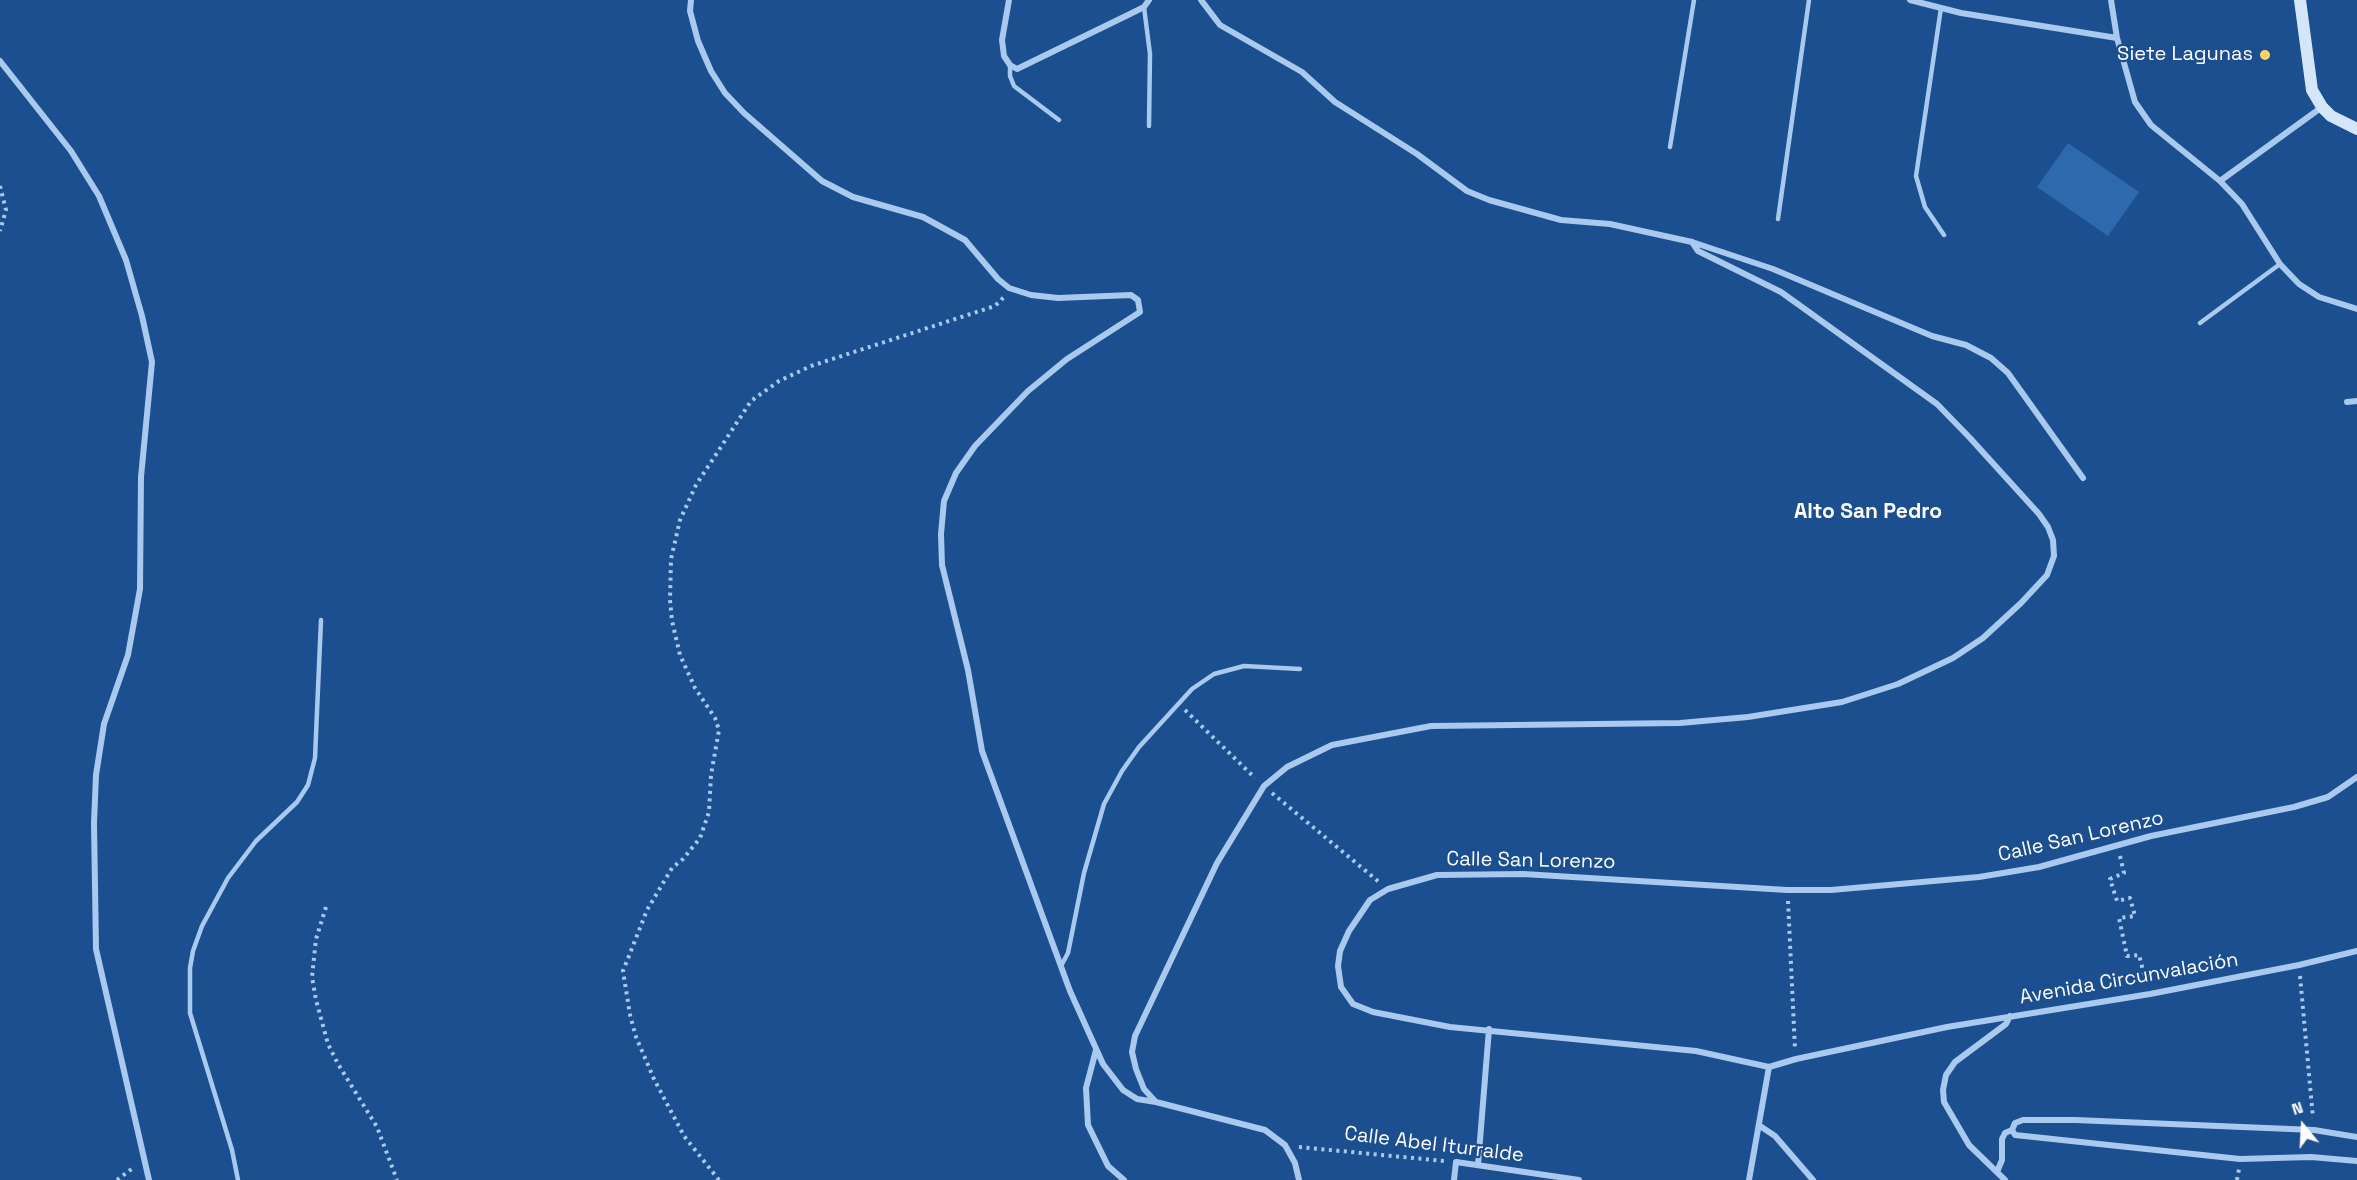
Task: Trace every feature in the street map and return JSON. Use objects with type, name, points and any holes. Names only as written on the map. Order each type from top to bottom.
[{"type":"main road","points":[[2300,0],[2312,90],[2322,107],[2341,122],[2357,129]]},
{"type":"street","points":[[691,0],[690,11],[698,41],[711,71],[725,93],[744,113],[822,181],[853,197],[924,217],[965,240],[998,279],[1009,288],[1031,295],[1058,298],[1131,295],[1138,300],[1140,312],[1067,359],[1009,408],[975,446],[956,473],[944,501],[941,534],[942,565],[968,670],[982,751],[1061,966],[1103,1064],[1123,1090],[1137,1099],[1265,1130],[1285,1145],[1295,1163],[1299,1180]]},
{"type":"street","points":[[1009,0],[1002,40],[1004,56],[1010,65],[1017,69],[1144,7],[1149,0]]},
{"type":"street","points":[[1202,0],[1220,25],[1302,72],[1335,102],[1417,154],[1467,191],[1489,200],[1561,220],[1610,224],[1692,242],[1773,269],[1932,336],[1966,345],[1991,358],[2008,373],[2083,478]]},
{"type":"street","points":[[1910,0],[1961,13],[2117,38]]},
{"type":"street","points":[[2111,0],[2117,38],[2135,102],[2145,117],[2220,181],[2242,204],[2280,264],[2299,284],[2319,297],[2357,309]]},
{"type":"street","points":[[0,61],[71,151],[99,196],[126,260],[152,362],[141,477],[140,589],[128,655],[104,724],[96,775],[94,823],[96,949],[149,1180]]},
{"type":"street","points":[[2220,181],[2322,107]]},
{"type":"street","points":[[1156,1102],[1144,1089],[1136,1069],[1132,1052],[1135,1036],[1217,863],[1264,786],[1287,767],[1332,745],[1431,726],[1680,723],[1748,717],[1842,702],[1898,684],[1953,658],[1983,638],[2021,603],[2047,574],[2054,556],[2053,540],[2048,527],[1978,446],[1937,404],[1781,292],[1698,251],[1692,242]]},
{"type":"street","points":[[2347,402],[2357,401]]},
{"type":"street","name":"Calle San Lorenzo","points":[[2010,1016],[1796,1059],[1769,1067],[1696,1051],[1450,1027],[1373,1012],[1353,1004],[1341,987],[1338,966],[1340,951],[1349,932],[1370,900],[1388,889],[1437,875],[1535,874],[1787,890],[1831,890],[1979,877],[2038,867],[2118,847],[2151,836],[2294,807],[2328,796],[2357,777]]},
{"type":"street","name":"Avenida Circunvalación","points":[[2005,1180],[1969,1145],[1944,1102],[1943,1090],[1946,1075],[1955,1062],[2006,1024],[2010,1016],[2150,994],[2299,965],[2357,951]]},
{"type":"street","points":[[1478,1165],[1489,1029]]},
{"type":"street","points":[[1096,1050],[1086,1089],[1088,1125],[1108,1166],[1124,1180]]},
{"type":"street","points":[[1749,1180],[1769,1067]]},
{"type":"street","points":[[1997,1172],[2002,1160],[2002,1139],[2005,1133],[2012,1130],[2015,1123],[2036,1119],[2314,1131],[2357,1137]]},
{"type":"street","points":[[1760,1126],[1775,1136],[1813,1180]]},
{"type":"street","points":[[2012,1130],[2015,1135],[2240,1159],[2311,1156],[2357,1161]]},
{"type":"street","points":[[1454,1180],[1456,1162]]},
{"type":"street","name":"Calle Abel Iturralde","points":[[1456,1162],[1579,1180]]},
{"type":"lane","points":[[1670,147],[1694,0]]},
{"type":"lane","points":[[1778,219],[1809,0]]},
{"type":"lane","points":[[1144,7],[1150,54],[1149,126]]},
{"type":"lane","points":[[1941,8],[1916,176],[1925,207],[1944,235]]},
{"type":"lane","points":[[1010,65],[1010,76],[1014,86],[1059,120]]},
{"type":"lane","points":[[2200,323],[2280,264]]},
{"type":"lane","points":[[238,1180],[232,1150],[190,1013],[190,968],[202,926],[228,878],[256,841],[297,802],[309,785],[315,758],[321,620]]},
{"type":"lane","points":[[1061,966],[1068,953],[1084,873],[1104,804],[1122,771],[1139,747],[1202,681],[1227,669],[1244,666],[1300,669]]},
{"type":"path","points":[[0,186],[6,210],[0,231]]},
{"type":"path","points":[[719,1180],[684,1136],[654,1079],[636,1036],[623,971],[647,910],[672,868],[683,860],[700,838],[709,812],[711,775],[719,730],[715,718],[695,688],[680,655],[672,621],[671,559],[680,520],[696,485],[751,402],[779,381],[811,366],[995,306],[1003,299],[1009,288]]},
{"type":"path","points":[[1178,704],[1264,786],[1388,889]]},
{"type":"path","points":[[2118,847],[2124,873],[2110,879],[2117,901],[2130,898],[2135,916],[2119,918],[2127,956],[2139,955],[2150,994]]},
{"type":"path","points":[[1787,890],[1796,1059]]},
{"type":"path","points":[[326,907],[316,939],[312,977],[316,1000],[328,1044],[377,1127],[397,1180]]},
{"type":"path","points":[[2299,965],[2314,1131]]},
{"type":"path","name":"Calle Abel Iturralde","points":[[1285,1145],[1456,1162]]},
{"type":"path","points":[[117,1180],[145,1160]]},
{"type":"shaded area","points":[[2068,143],[2139,192],[2108,236],[2037,187]]},
{"type":"place","name":"Siete Lagunas","points":[[2265,55]]},
{"type":"district","name":"Alto San Pedro","points":[[1868,512]]}]
